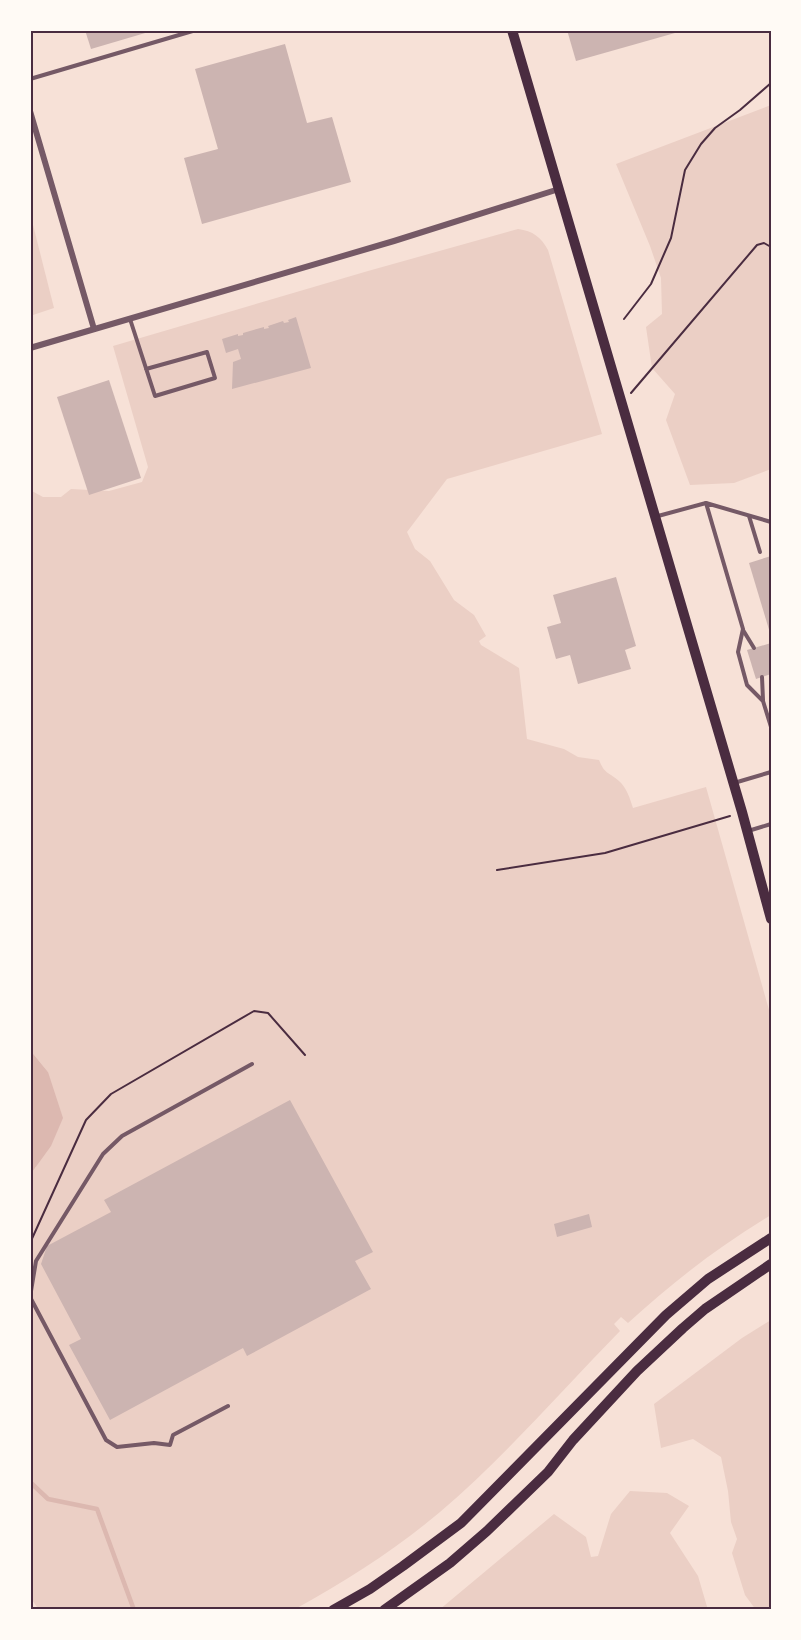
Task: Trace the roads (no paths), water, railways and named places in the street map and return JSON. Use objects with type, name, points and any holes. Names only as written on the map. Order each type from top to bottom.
[{"type":"main road","points":[[512,30],[742,812],[771,919]]},
{"type":"main road","points":[[336,1609],[387,1578],[461,1523],[666,1315],[708,1279],[771,1238]]},
{"type":"main road","points":[[384,1610],[450,1563],[487,1531],[548,1472],[573,1440],[626,1384],[705,1309],[771,1264]]},
{"type":"street","points":[[30,111],[94,329]]},
{"type":"street","points":[[30,348],[394,241],[559,189]]},
{"type":"lane","points":[[30,79],[196,30]]},
{"type":"lane","points":[[130,319],[146,369],[155,396],[215,378],[207,352],[146,369]]},
{"type":"lane","points":[[654,517],[706,503],[771,522]]},
{"type":"lane","points":[[706,503],[743,629],[754,648]]},
{"type":"lane","points":[[749,515],[760,552]]},
{"type":"lane","points":[[743,629],[738,652],[747,684],[763,701]]},
{"type":"lane","points":[[762,677],[763,701],[771,728]]},
{"type":"lane","points":[[733,783],[771,772]]},
{"type":"lane","points":[[747,831],[771,824]]},
{"type":"lane","points":[[228,1406],[173,1435],[170,1445],[154,1443],[117,1447],[106,1440],[30,1297],[36,1261],[103,1154],[122,1136],[252,1064]]},
{"type":"lane","points":[[612,1368],[626,1384]]},
{"type":"waterway","points":[[30,1482],[48,1499],[97,1509],[134,1610]]}]
